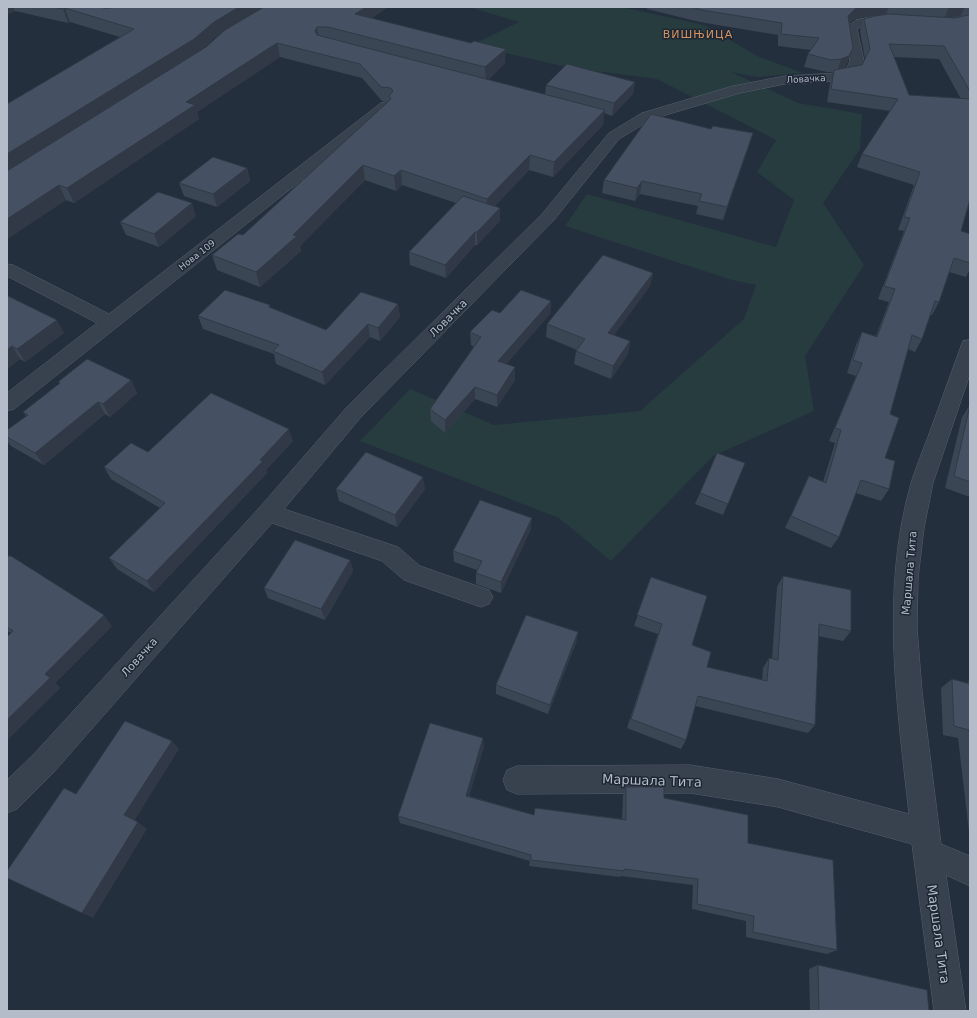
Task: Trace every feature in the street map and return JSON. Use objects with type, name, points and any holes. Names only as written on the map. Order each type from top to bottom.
[{"type":"street","points":[[918,7],[947,13],[967,20]]},
{"type":"street","name":"Ловачка","points":[[7,799],[49,757],[268,513],[354,412],[548,217],[614,136],[621,124],[752,86],[785,80],[837,77],[852,73],[857,61],[851,28],[855,24],[872,20],[884,20],[951,24],[967,20]]},
{"type":"street","name":"Нова 109","points":[[7,404],[386,106]]},
{"type":"street","points":[[7,270],[111,323]]},
{"type":"street","name":"Маршала Тита","points":[[950,1011],[926,843],[909,692],[905,628],[906,578],[913,528],[922,482],[970,346]]},
{"type":"street","points":[[268,513],[390,554],[412,572],[481,597]]},
{"type":"street","name":"Маршала Тита","points":[[517,780],[690,779],[778,793],[926,843]]},
{"type":"street","points":[[926,843],[970,871]]},
{"type":"green space","points":[[469,7],[621,7],[704,25],[759,57],[803,73],[757,77],[731,72],[798,103],[862,114],[860,149],[823,203],[864,265],[805,356],[814,411],[713,456],[611,561],[559,518],[360,441],[410,389],[494,425],[640,411],[744,319],[756,285],[732,280],[565,226],[587,194],[776,247],[794,200],[757,172],[776,140],[657,79],[566,67],[472,45],[519,22]]},
{"type":"building","points":[[53,7],[239,7],[214,22],[194,39],[7,154],[7,104],[134,29],[65,8]]},
{"type":"building","points":[[264,7],[366,7],[355,14],[471,43],[474,41],[506,49],[485,67],[328,27],[317,27],[315,31],[317,35],[605,110],[554,162],[530,155],[487,199],[401,170],[394,176],[363,165],[293,235],[297,236],[256,272],[212,255],[238,234],[243,235],[391,99],[389,96],[393,91],[391,88],[381,87],[360,64],[277,43],[186,102],[195,105],[67,188],[59,185],[7,219],[7,171],[206,47],[225,30]]},
{"type":"building","points":[[691,7],[860,7],[856,8],[848,16],[853,48],[849,56],[831,60],[808,54],[819,38],[781,34],[782,23]]},
{"type":"building","points":[[970,13],[970,91],[944,46],[889,44],[909,95],[970,99],[970,199],[961,231],[970,234],[970,263],[954,258],[939,302],[935,301],[922,339],[912,335],[890,414],[899,418],[885,458],[895,461],[889,489],[861,480],[839,537],[791,516],[809,476],[826,483],[841,430],[835,428],[862,363],[853,360],[862,332],[877,337],[895,289],[884,286],[910,218],[904,217],[920,172],[862,154],[898,99],[831,89],[834,70],[862,65],[870,49],[864,19],[889,14],[955,18],[968,15]]},
{"type":"building","points":[[567,64],[635,82],[614,103],[546,85]]},
{"type":"building","points":[[651,114],[711,129],[713,126],[753,133],[727,207],[699,201],[702,194],[642,181],[637,188],[604,180]]},
{"type":"building","points":[[213,157],[247,168],[213,194],[179,183]]},
{"type":"building","points":[[158,192],[192,203],[154,234],[120,222]]},
{"type":"building","points":[[463,196],[500,208],[477,232],[475,232],[445,265],[409,252]]},
{"type":"building","points":[[603,255],[653,273],[608,333],[630,341],[613,366],[576,351],[585,339],[547,324]]},
{"type":"building","points":[[225,290],[270,305],[269,307],[326,330],[361,292],[398,304],[378,328],[368,324],[322,372],[273,351],[279,345],[198,316]]},
{"type":"building","points":[[521,290],[551,301],[498,361],[515,367],[497,395],[475,387],[445,420],[430,409],[481,337],[470,332],[492,310],[500,313]]},
{"type":"building","points":[[8,296],[57,320],[17,349],[12,346],[7,350]]},
{"type":"building","points":[[87,359],[131,380],[103,404],[98,402],[35,453],[7,437],[7,430],[28,415],[23,412],[60,383],[58,382]]},
{"type":"building","points":[[211,393],[289,429],[260,460],[263,461],[147,581],[109,558],[165,503],[104,467],[131,443],[148,452]]},
{"type":"building","points":[[970,405],[970,482],[954,476]]},
{"type":"building","points":[[366,452],[423,477],[395,515],[336,489]]},
{"type":"building","points":[[717,453],[745,463],[728,504],[700,493]]},
{"type":"building","points":[[480,500],[532,518],[501,582],[476,573],[482,561],[453,551]]},
{"type":"building","points":[[295,540],[350,560],[321,609],[264,588]]},
{"type":"building","points":[[7,556],[11,556],[104,615],[45,674],[50,678],[7,720],[7,637],[13,631],[7,627]]},
{"type":"building","points":[[783,576],[851,590],[851,631],[819,624],[815,725],[698,696],[686,740],[631,719],[662,624],[637,615],[651,577],[707,596],[692,645],[711,652],[707,667],[767,681],[769,658],[778,660]]},
{"type":"building","points":[[526,615],[578,632],[550,705],[496,685]]},
{"type":"building","points":[[952,679],[970,684],[970,736],[969,730],[954,726]]},
{"type":"building","points":[[125,721],[172,741],[124,815],[138,822],[82,913],[7,878],[7,871],[64,788],[76,794]]},
{"type":"building","points":[[430,723],[483,738],[466,796],[534,815],[535,808],[626,820],[626,787],[664,787],[664,798],[748,815],[748,843],[833,860],[837,950],[753,932],[754,916],[697,904],[698,879],[624,869],[624,871],[531,860],[531,855],[398,816]]},
{"type":"building","points":[[818,965],[927,990],[929,1011],[819,1011]]},
{"type":"district","name":"ВИШЊИЦА","points":[[698,34]]}]
